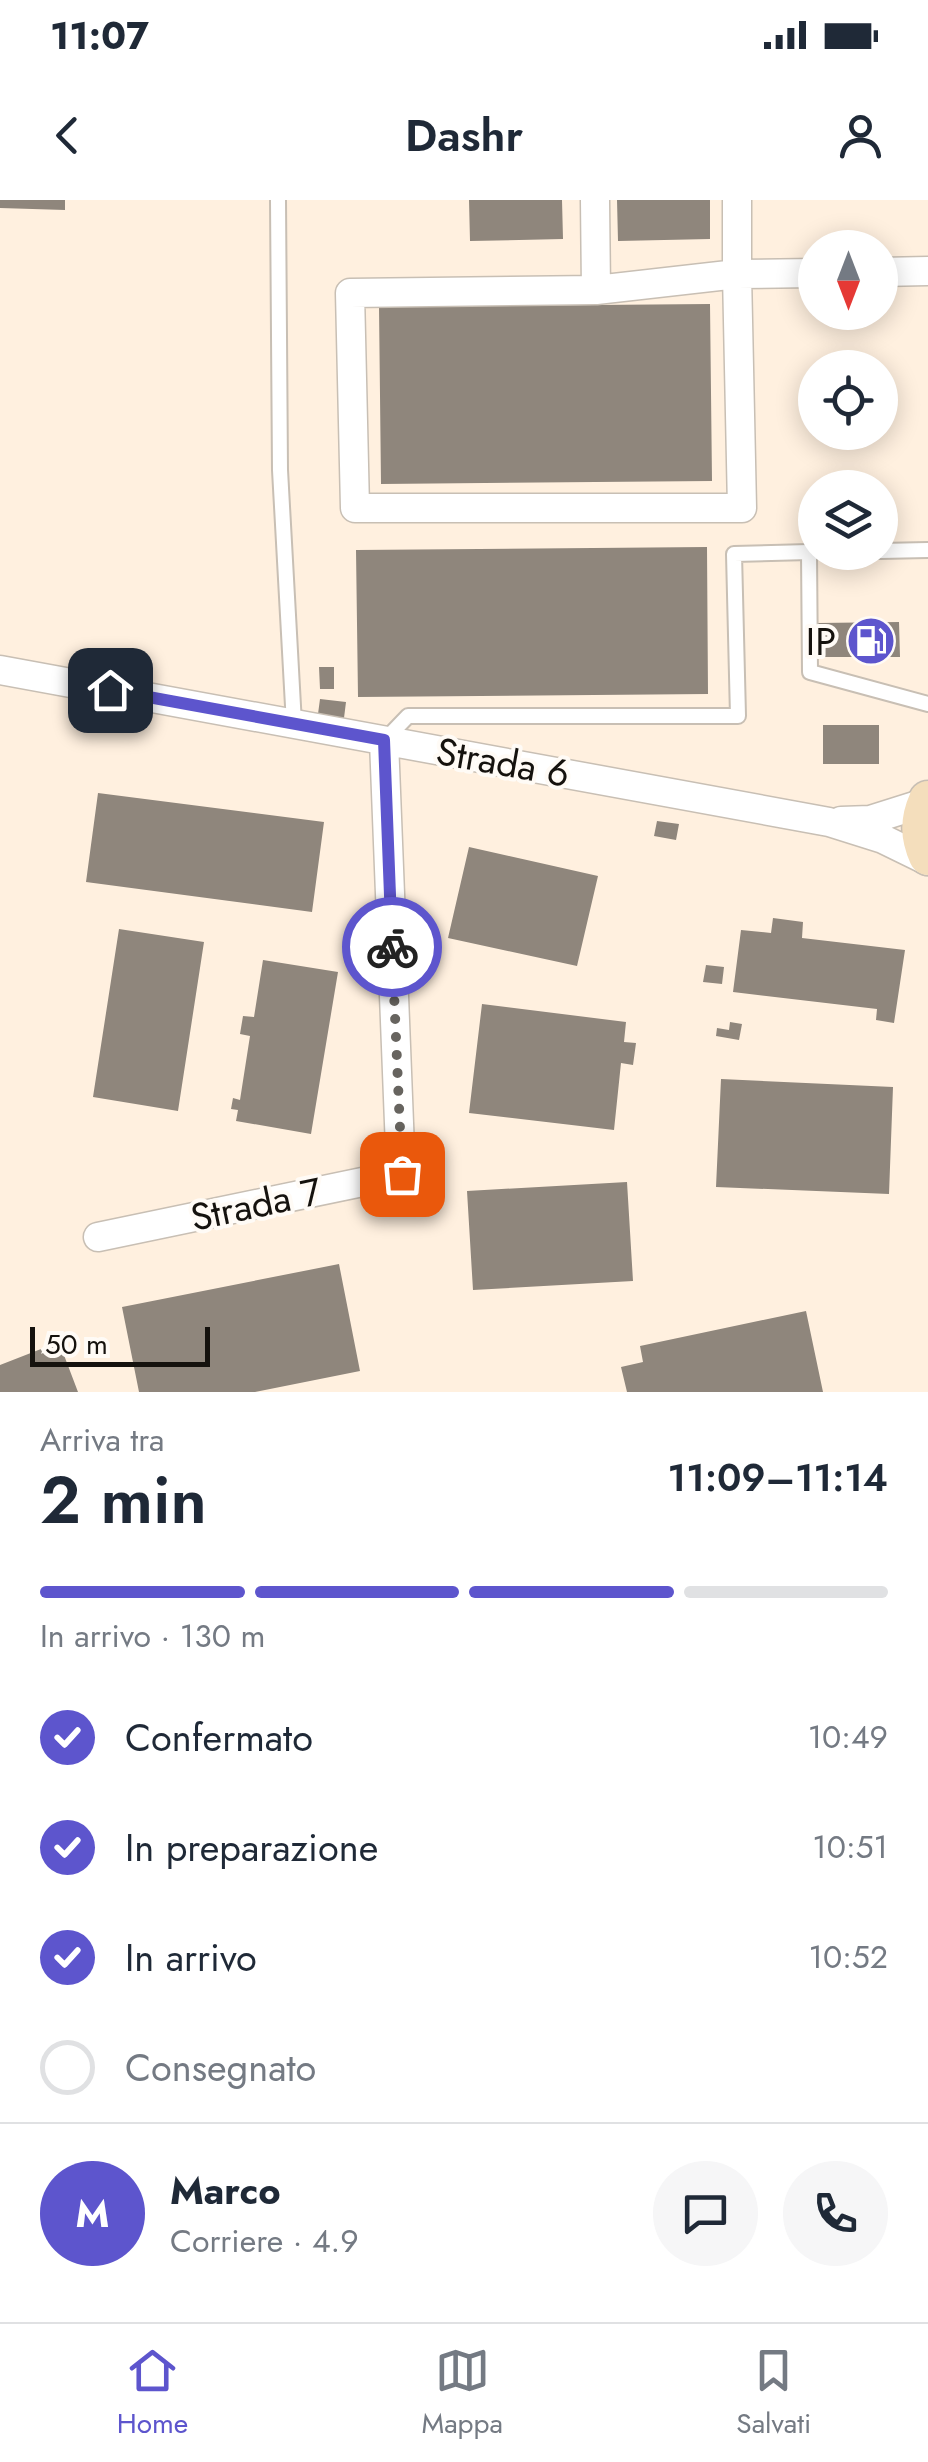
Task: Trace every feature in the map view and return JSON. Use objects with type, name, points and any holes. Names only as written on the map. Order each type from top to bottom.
[{"type":"street","points":[[594,200],[596,290]]},
{"type":"street","points":[[737,200],[738,274],[742,508],[355,508],[350,293],[596,290],[738,274],[798,273]]},
{"type":"street","points":[[898,272],[928,271]]},
{"type":"street","name":"Strada 6","points":[[0,670],[829,822],[928,858]]},
{"type":"street","name":"Strada 7","points":[[98,1236],[402,1174],[384,740]]},
{"type":"street","name":"Strada 6","points":[[829,822],[870,820],[928,801]]},
{"type":"street","points":[[928,801],[920,834],[928,858]]},
{"type":"lane","points":[[278,200],[280,470],[294,724]]},
{"type":"lane","points":[[898,551],[928,550]]},
{"type":"lane","points":[[384,740],[408,716],[738,716],[734,554],[798,552]]},
{"type":"lane","points":[[812,570],[810,672],[928,704]]},
{"type":"shaded area","points":[[0,200],[928,200],[928,1392],[0,1392]]},
{"type":"building","points":[[0,200],[65,200],[65,210],[0,208]]},
{"type":"building","points":[[469,200],[562,200],[563,239],[470,241]]},
{"type":"building","points":[[617,200],[710,200],[710,239],[618,241]]},
{"type":"building","points":[[710,304],[712,481],[381,484],[379,307]]},
{"type":"building","points":[[707,547],[708,694],[358,697],[356,550]]},
{"type":"building","points":[[899,622],[900,657],[818,657],[818,623]]},
{"type":"building","points":[[319,667],[334,667],[334,689],[320,689]]},
{"type":"building","points":[[320,699],[346,702],[344,718],[318,714]]},
{"type":"building","points":[[823,725],[879,725],[879,764],[823,764]]},
{"type":"building","points":[[98,793],[324,822],[312,912],[86,882]]},
{"type":"building","points":[[657,821],[679,824],[676,840],[654,836]]},
{"type":"building","points":[[469,847],[598,876],[577,966],[448,938]]},
{"type":"building","points":[[773,918],[803,922],[802,938],[905,950],[894,1023],[876,1020],[877,1009],[733,992],[741,930],[771,933]]},
{"type":"building","points":[[119,929],[204,942],[178,1111],[93,1097]]},
{"type":"building","points":[[263,960],[338,972],[311,1134],[236,1121],[238,1110],[231,1109],[233,1098],[240,1100],[250,1036],[240,1034],[243,1016],[254,1017]]},
{"type":"building","points":[[706,965],[724,967],[722,984],[703,982]]},
{"type":"building","points":[[482,1004],[626,1022],[624,1042],[636,1043],[633,1065],[621,1063],[614,1130],[469,1113]]},
{"type":"building","points":[[730,1022],[742,1024],[739,1040],[716,1036],[717,1028],[729,1030]]},
{"type":"building","points":[[721,1079],[893,1087],[889,1194],[716,1187]]},
{"type":"building","points":[[627,1182],[633,1281],[473,1290],[467,1191]]},
{"type":"building","points":[[339,1264],[360,1371],[255,1392],[139,1392],[122,1307]]},
{"type":"building","points":[[806,1311],[823,1392],[627,1392],[621,1367],[643,1362],[640,1346]]},
{"type":"building","points":[[59,1342],[78,1392],[0,1392],[0,1365]]},
{"type":"way so far","points":[[392,947],[402,1174]]},
{"type":"place","name":"IP","points":[[871,641]]},
{"type":"route","points":[[110,690],[384,740],[392,947]]}]
